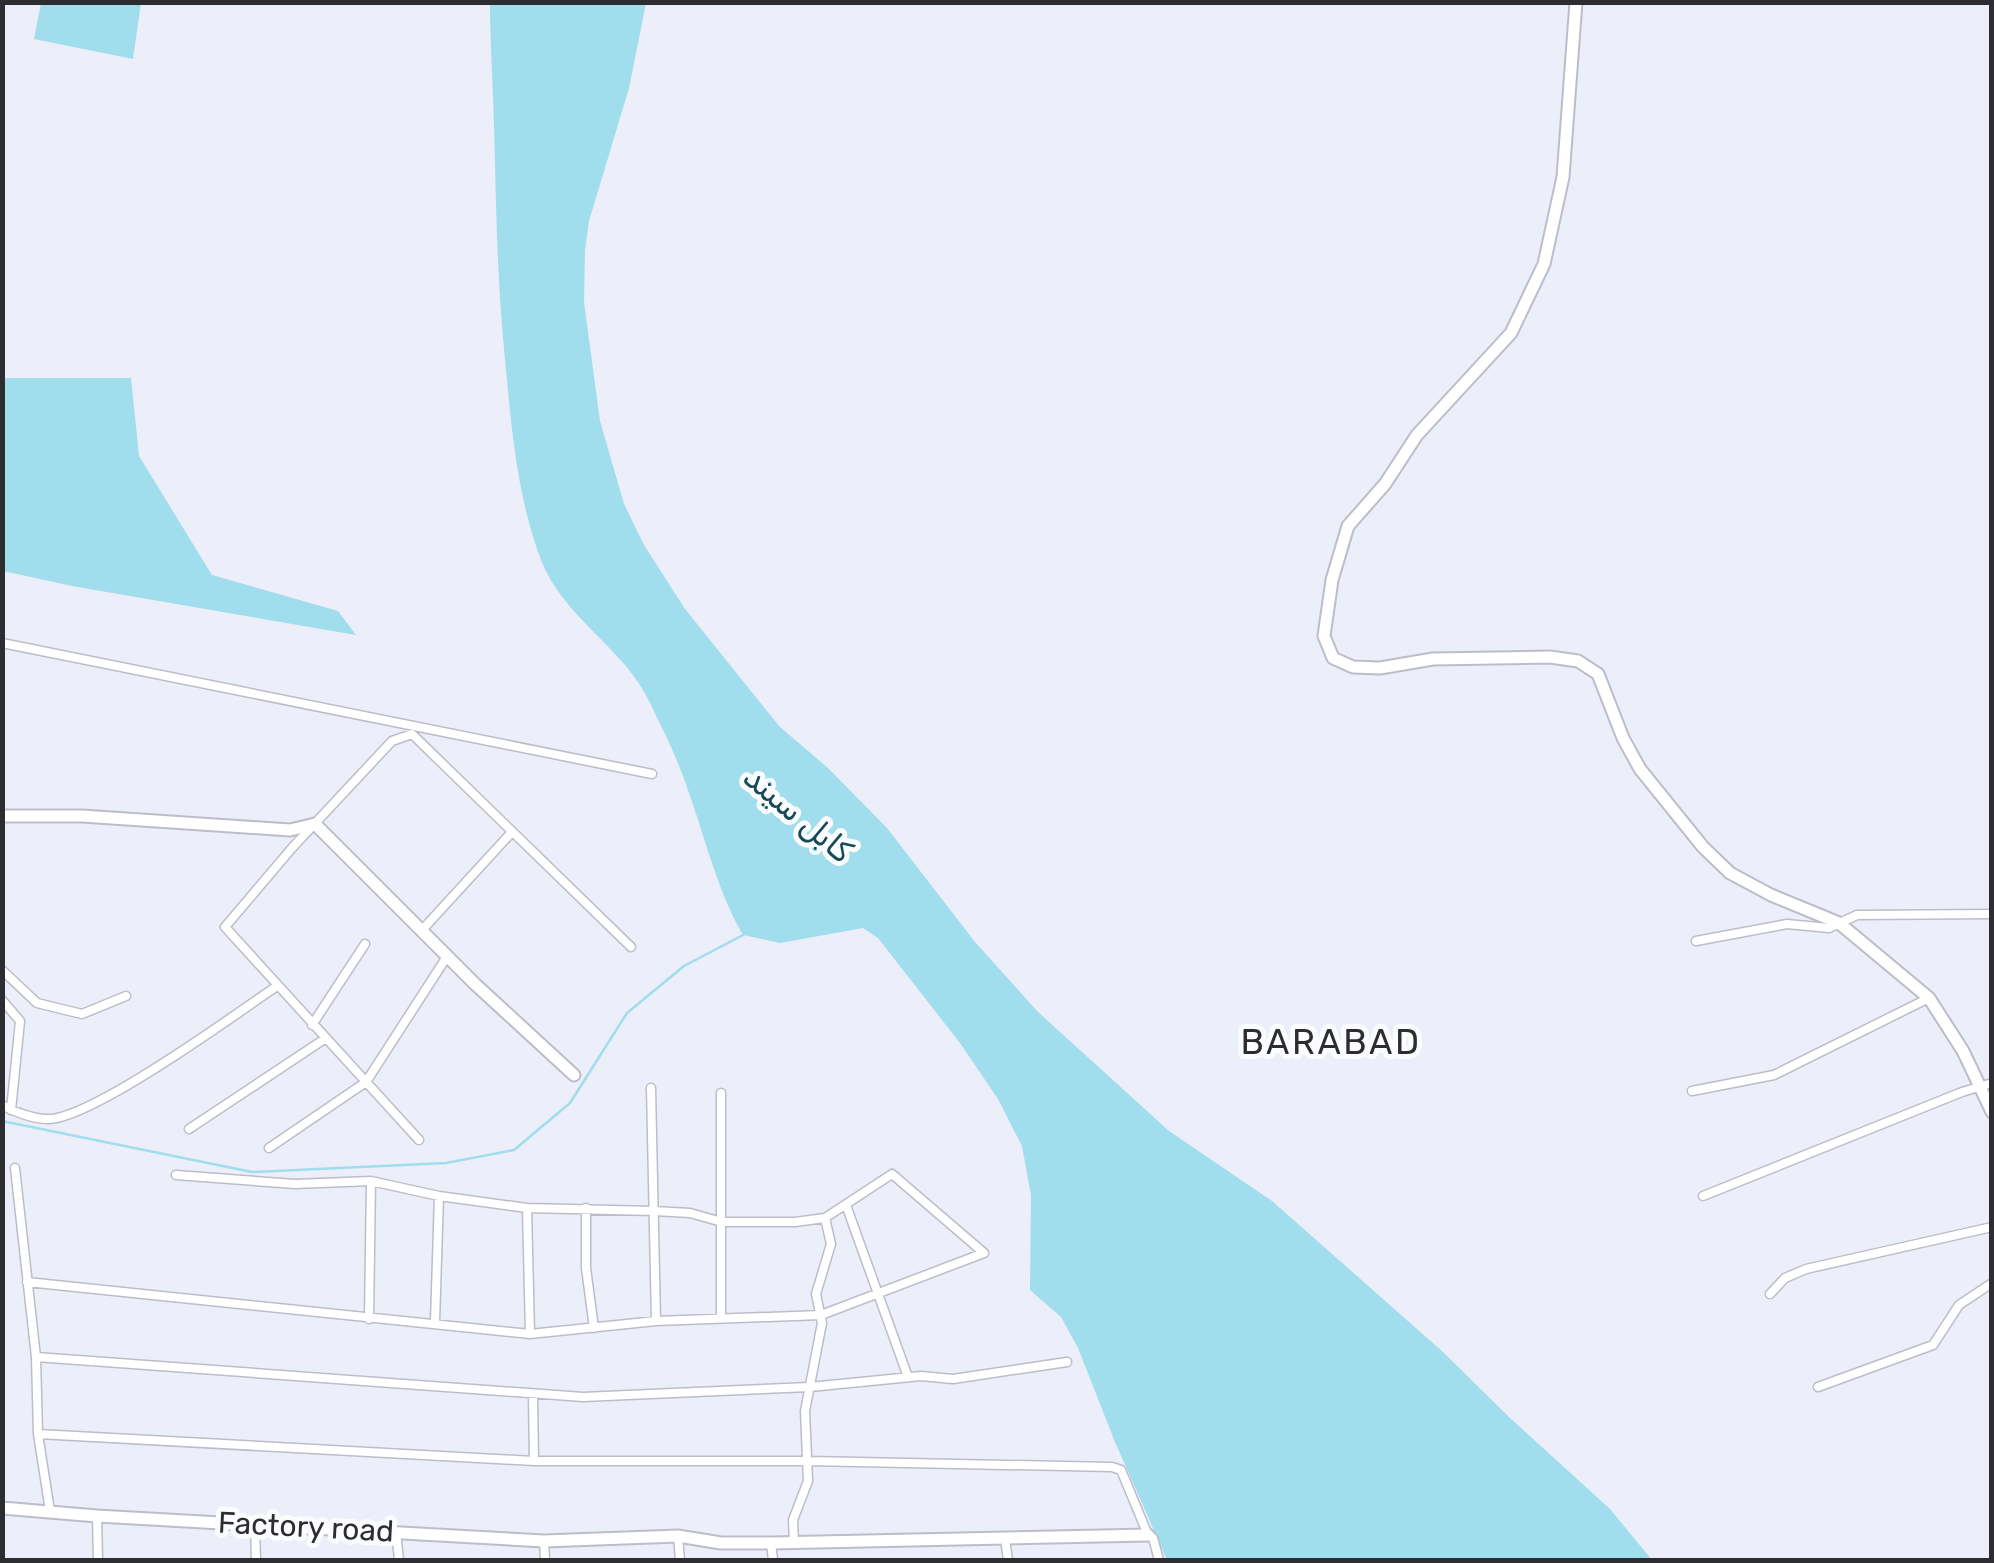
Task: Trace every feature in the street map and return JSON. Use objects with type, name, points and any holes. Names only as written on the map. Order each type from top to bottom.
[{"type":"street","points":[[1576,2],[1563,177],[1544,264],[1511,333],[1417,435],[1385,484],[1348,526],[1332,580],[1324,636],[1334,658],[1353,667],[1380,668],[1434,659],[1550,657],[1578,661],[1598,674],[1640,768],[1703,847],[1730,873],[1771,895],[1839,922],[1930,998],[1986,1085],[1992,1112]]},
{"type":"street","points":[[2,643],[652,774]]},
{"type":"street","points":[[419,1140],[225,926],[392,741],[412,734],[631,946]]},
{"type":"street","points":[[2,816],[82,816],[290,830],[314,824]]},
{"type":"street","points":[[314,824],[574,1075]]},
{"type":"street","points":[[423,929],[512,832]]},
{"type":"street","points":[[1696,942],[1788,924],[1829,928],[1857,915],[1992,914]]},
{"type":"street","points":[[312,1025],[365,944]]},
{"type":"street","points":[[269,1148],[366,1082],[448,955]]},
{"type":"street","points":[[2,970],[37,1003],[82,1014],[126,996]]},
{"type":"street","points":[[2,1000],[20,1021],[7,1108],[49,1120],[93,1104],[277,986]]},
{"type":"street","points":[[1692,1091],[1774,1075],[1930,998]]},
{"type":"street","points":[[190,1128],[326,1038]]},
{"type":"street","points":[[1704,1196],[1986,1085]]},
{"type":"street","points":[[652,1088],[656,1321]]},
{"type":"street","points":[[721,1317],[722,1093]]},
{"type":"street","points":[[16,1168],[36,1356],[38,1434],[50,1511]]},
{"type":"street","points":[[28,1282],[530,1334],[656,1321],[820,1315],[984,1253],[892,1174],[826,1218],[794,1222],[722,1222],[690,1213],[654,1210],[528,1208],[439,1196],[372,1181],[294,1184],[176,1175]]},
{"type":"street","points":[[368,1318],[372,1181]]},
{"type":"street","points":[[435,1322],[439,1196]]},
{"type":"street","points":[[846,1205],[908,1377]]},
{"type":"street","points":[[528,1208],[530,1334]]},
{"type":"street","points":[[586,1208],[586,1268],[594,1328]]},
{"type":"street","points":[[794,1543],[793,1520],[808,1481],[804,1430],[820,1336],[816,1294],[832,1236],[826,1218]]},
{"type":"street","points":[[1770,1294],[1784,1278],[1806,1269],[1992,1227]]},
{"type":"street","points":[[1818,1387],[1925,1350],[1939,1338],[1959,1305],[1992,1283]]},
{"type":"street","points":[[36,1356],[584,1397],[810,1387],[908,1377],[954,1379],[1067,1362]]},
{"type":"street","points":[[533,1396],[534,1461]]},
{"type":"street","points":[[38,1434],[534,1461],[1112,1467],[1121,1470],[1148,1535],[1153,1538],[1159,1560]]},
{"type":"street","name":"Factory road","points":[[2,1508],[544,1541],[678,1536],[721,1543],[771,1544],[1148,1535]]},
{"type":"street","points":[[97,1516],[98,1560]]},
{"type":"street","points":[[255,1524],[256,1560]]},
{"type":"street","points":[[396,1532],[398,1560]]},
{"type":"street","points":[[678,1536],[680,1560]]},
{"type":"street","points":[[1005,1539],[1008,1560]]},
{"type":"street","points":[[544,1541],[546,1560]]},
{"type":"street","points":[[771,1544],[773,1560]]},
{"type":"water","points":[[41,3],[141,3],[133,59],[34,39]]},
{"type":"water","name":"کابل سيند","points":[[490,3],[646,3],[629,88],[589,221],[584,302],[600,421],[624,504],[644,545],[685,609],[780,727],[828,768],[887,828],[975,942],[1038,1012],[1169,1131],[1272,1201],[1443,1352],[1610,1509],[1652,1560],[1167,1560],[1078,1348],[1061,1317],[1030,1290],[1031,1195],[1022,1146],[998,1099],[878,938],[863,928],[780,943],[743,935],[717,878],[680,769],[650,703],[625,665],[564,599],[541,560],[521,486],[507,384]]},
{"type":"water","points":[[3,378],[131,378],[139,456],[212,575],[338,611],[356,635],[3,571]]},
{"type":"waterway","points":[[2,1121],[252,1172],[446,1163],[514,1150],[570,1103],[627,1013],[684,966],[743,935]]},
{"type":"district","name":"BARABAD","points":[[1331,1042]]}]
